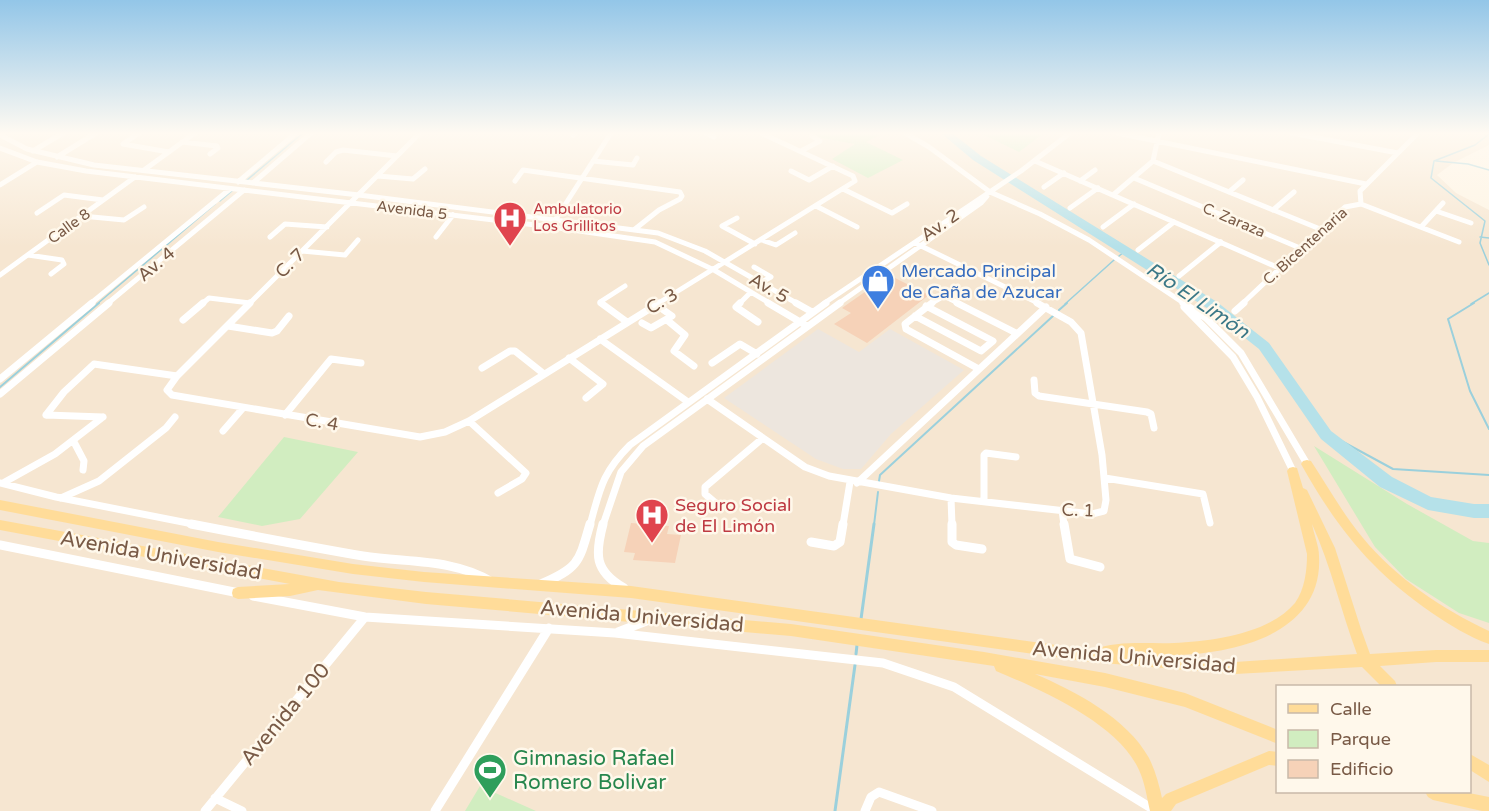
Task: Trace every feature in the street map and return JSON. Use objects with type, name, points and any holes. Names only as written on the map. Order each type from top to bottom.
[{"type":"main road","points":[[1307,464],[1348,527],[1382,567],[1420,596],[1489,638]]},
{"type":"main road","points":[[1091,656],[1109,649],[1175,649],[1226,642],[1265,632],[1290,617],[1308,593],[1313,568],[1313,554],[1293,471]]},
{"type":"main road","points":[[1293,471],[1329,548],[1354,629],[1367,662],[1388,685]]},
{"type":"main road","name":"Avenida Universidad","points":[[0,505],[218,547],[353,569],[494,583],[631,592],[1091,656],[1235,668],[1367,662],[1436,656],[1489,656]]},
{"type":"main road","name":"Avenida Universidad","points":[[0,525],[321,584],[426,598],[658,616],[791,630],[984,658],[1105,680],[1185,700],[1276,736]]},
{"type":"main road","points":[[238,593],[290,590],[321,584]]},
{"type":"main road","points":[[984,658],[1064,693],[1111,724],[1142,760],[1158,811],[1171,799],[1269,758],[1276,759]]},
{"type":"main road","points":[[1471,762],[1489,774]]},
{"type":"main road","points":[[1437,793],[1489,805]]},
{"type":"street","points":[[0,185],[23,171]]},
{"type":"street","name":"Avenida 5","points":[[94,171],[243,191],[552,227],[655,242],[714,270],[807,326]]},
{"type":"street","name":"Avenida 5","points":[[144,171],[635,229],[682,240],[726,263]]},
{"type":"street","name":"Calle 8","points":[[0,275],[144,171]]},
{"type":"street","name":"Av. 4","points":[[0,379],[251,171]]},
{"type":"street","name":"Av. 4","points":[[0,394],[267,171]]},
{"type":"street","name":"C. 7","points":[[177,376],[383,171]]},
{"type":"street","points":[[378,176],[413,179],[423,171]]},
{"type":"street","points":[[515,181],[522,171]]},
{"type":"street","points":[[530,171],[680,192],[680,199],[658,210],[635,229]]},
{"type":"street","points":[[552,227],[587,171]]},
{"type":"street","points":[[791,171],[810,180],[825,171]]},
{"type":"street","name":"C. 3","points":[[469,421],[855,181],[853,176],[843,171]]},
{"type":"street","points":[[962,171],[990,192],[1040,214],[1089,240],[1206,318],[1241,353],[1307,464]]},
{"type":"street","points":[[990,192],[1022,171]]},
{"type":"street","points":[[1059,171],[1279,268]]},
{"type":"street","points":[[1080,180],[1094,171]]},
{"type":"street","points":[[1113,195],[1142,171]]},
{"type":"street","points":[[1177,171],[1320,229]]},
{"type":"street","points":[[1302,171],[1366,184],[1380,171]]},
{"type":"street","points":[[1044,187],[1064,173]]},
{"type":"street","name":"C. Zaraza","points":[[1134,178],[1300,248]]},
{"type":"street","points":[[1229,192],[1243,180]]},
{"type":"street","name":"C. Bicentenaria","points":[[1235,311],[1345,207],[1362,204],[1360,191],[1366,184]]},
{"type":"street","points":[[1070,208],[1098,188]]},
{"type":"street","points":[[843,189],[892,213],[906,204]]},
{"type":"street","name":"Av. 2","points":[[538,585],[567,573],[580,558],[596,497],[612,463],[630,445],[799,321],[981,203],[990,192]]},
{"type":"street","name":"Av. 2","points":[[631,592],[606,579],[597,558],[612,489],[625,465],[640,449],[990,192]]},
{"type":"street","points":[[1273,210],[1294,192]]},
{"type":"street","points":[[37,213],[64,195],[103,200]]},
{"type":"street","points":[[981,203],[992,199],[1011,202]]},
{"type":"street","points":[[1421,227],[1443,203]]},
{"type":"street","points":[[1103,227],[1134,204]]},
{"type":"street","points":[[1362,204],[1459,242]]},
{"type":"street","points":[[816,206],[857,227]]},
{"type":"street","points":[[82,216],[124,220],[144,207]]},
{"type":"street","points":[[1436,211],[1471,223]]},
{"type":"street","points":[[436,237],[453,215]]},
{"type":"street","points":[[737,218],[722,226],[755,244]]},
{"type":"street","points":[[1138,250],[1174,222]]},
{"type":"street","points":[[270,237],[285,224],[327,227]]},
{"type":"street","points":[[762,240],[776,245],[795,233]]},
{"type":"street","points":[[302,252],[345,255],[358,240]]},
{"type":"street","points":[[1179,276],[1221,242]]},
{"type":"street","name":"C. 1","points":[[707,399],[805,467],[853,482],[951,498],[1092,514],[1104,511],[1107,506],[1105,478],[1081,333],[1071,322],[1046,307],[918,244]]},
{"type":"street","points":[[28,255],[62,260],[64,264],[51,274]]},
{"type":"street","name":"Av. 5","points":[[726,263],[812,312]]},
{"type":"street","points":[[754,267],[771,278],[760,283]]},
{"type":"street","points":[[625,286],[600,302],[627,322]]},
{"type":"street","points":[[751,292],[736,307],[758,322]]},
{"type":"street","points":[[977,368],[906,329],[905,324],[926,306],[944,296],[1016,333]]},
{"type":"street","points":[[183,320],[209,298],[250,303]]},
{"type":"street","points":[[1181,303],[1233,357],[1257,396],[1293,471]]},
{"type":"street","points":[[642,323],[651,328],[672,316],[655,304]]},
{"type":"street","points":[[915,316],[981,351],[993,341],[926,306]]},
{"type":"street","points":[[811,542],[834,546],[840,542],[853,482],[1046,307]]},
{"type":"street","points":[[228,326],[272,333],[289,316]]},
{"type":"street","points":[[667,320],[685,335],[674,351],[694,366]]},
{"type":"street","points":[[600,339],[688,402]]},
{"type":"street","points":[[712,363],[740,344],[757,354]]},
{"type":"street","points":[[482,368],[510,351],[515,351],[544,374]]},
{"type":"street","points":[[285,415],[333,357],[362,363]]},
{"type":"street","points":[[569,358],[603,384],[603,387],[586,398]]},
{"type":"street","points":[[1,483],[34,468],[75,442],[103,417],[46,415],[64,392],[94,364],[177,376]]},
{"type":"street","name":"C. 4","points":[[177,376],[167,390],[172,395],[420,438],[445,432],[469,421]]},
{"type":"street","points":[[1034,380],[1035,393],[1039,396],[1147,412],[1151,414],[1154,428]]},
{"type":"street","points":[[223,431],[243,408]]},
{"type":"street","points":[[59,498],[99,481],[166,428],[175,417]]},
{"type":"street","points":[[469,421],[526,473],[522,479],[498,494]]},
{"type":"street","points":[[718,505],[705,494],[705,487],[762,438]]},
{"type":"street","points":[[75,442],[84,461],[83,470]]},
{"type":"street","points":[[984,501],[984,455],[986,453],[1017,457]]},
{"type":"street","points":[[1105,478],[1203,494],[1210,523]]},
{"type":"street","name":"Avenida Universidad","points":[[1,483],[12,488],[59,498],[369,557],[450,565],[479,572],[494,583]]},
{"type":"street","points":[[951,498],[952,542],[956,545],[982,549]]},
{"type":"street","points":[[1062,510],[1070,559],[1100,567]]},
{"type":"street","name":"Avenida Universidad","points":[[0,545],[365,617],[615,633],[883,663],[954,687],[1158,811]]},
{"type":"street","points":[[615,633],[658,616]]},
{"type":"street","name":"Avenida 100","points":[[205,811],[365,617]]},
{"type":"street","points":[[435,811],[549,628]]},
{"type":"street","points":[[865,811],[867,803],[879,792],[932,811]]},
{"type":"street","points":[[215,798],[242,811]]},
{"type":"shaded area","points":[[0,171],[1443,171],[1437,175],[1456,193],[1489,210],[1489,811],[0,811]]},
{"type":"shaded area","points":[[818,329],[859,352],[890,329],[964,370],[891,434],[861,469],[843,469],[816,459],[724,398]]},
{"type":"green space","points":[[854,171],[882,171],[868,178]]},
{"type":"green space","points":[[284,437],[358,452],[300,519],[262,526],[218,517]]},
{"type":"green space","points":[[1314,446],[1407,504],[1473,541],[1489,543],[1489,623],[1459,613],[1406,579],[1375,547]]},
{"type":"green space","name":"Gimnasio Rafael Romero Bolivar","points":[[480,786],[536,811],[465,811]]},
{"type":"building","name":"Mercado Principal de Caña de Azucar","points":[[889,275],[929,295],[867,343],[834,324],[851,313],[842,308]]},
{"type":"building","name":"Seguro Social de El Limón","points":[[631,523],[669,526],[667,534],[681,535],[675,563],[633,560],[635,553],[624,552]]},
{"type":"waterway","points":[[247,180],[258,171]]},
{"type":"waterway","name":"Río El Limón","points":[[998,171],[1212,305],[1264,346],[1326,435],[1386,482],[1428,503],[1474,511],[1489,511]]},
{"type":"waterway","points":[[1432,171],[1431,178],[1485,221],[1481,237]]},
{"type":"waterway","points":[[220,201],[232,191]]},
{"type":"waterway","points":[[97,304],[215,204]]},
{"type":"waterway","points":[[1481,237],[1489,238]]},
{"type":"waterway","points":[[1481,237],[1480,243],[1489,265]]},
{"type":"waterway","points":[[1119,256],[1125,251]]},
{"type":"waterway","points":[[1065,304],[1114,260]]},
{"type":"waterway","points":[[1471,304],[1489,293]]},
{"type":"waterway","points":[[0,387],[99,303]]},
{"type":"waterway","points":[[1059,310],[1067,303]]},
{"type":"waterway","points":[[1474,303],[1448,319],[1470,391],[1489,429]]},
{"type":"waterway","points":[[879,481],[880,475],[1053,316]]},
{"type":"waterway","points":[[1323,431],[1393,469],[1489,475]]},
{"type":"waterway","points":[[874,525],[878,492]]},
{"type":"waterway","points":[[861,619],[874,524]]},
{"type":"waterway","points":[[856,654],[857,645]]},
{"type":"waterway","points":[[835,811],[855,665]]},
{"type":"place","name":"Ambulatorio Los Grillitos","points":[[510,247]]},
{"type":"place","name":"Mercado Principal de Caña de Azucar","points":[[878,310]]},
{"type":"place","name":"Seguro Social de El Limón","points":[[652,544]]},
{"type":"place","name":"Gimnasio Rafael Romero Bolivar","points":[[490,799]]}]
